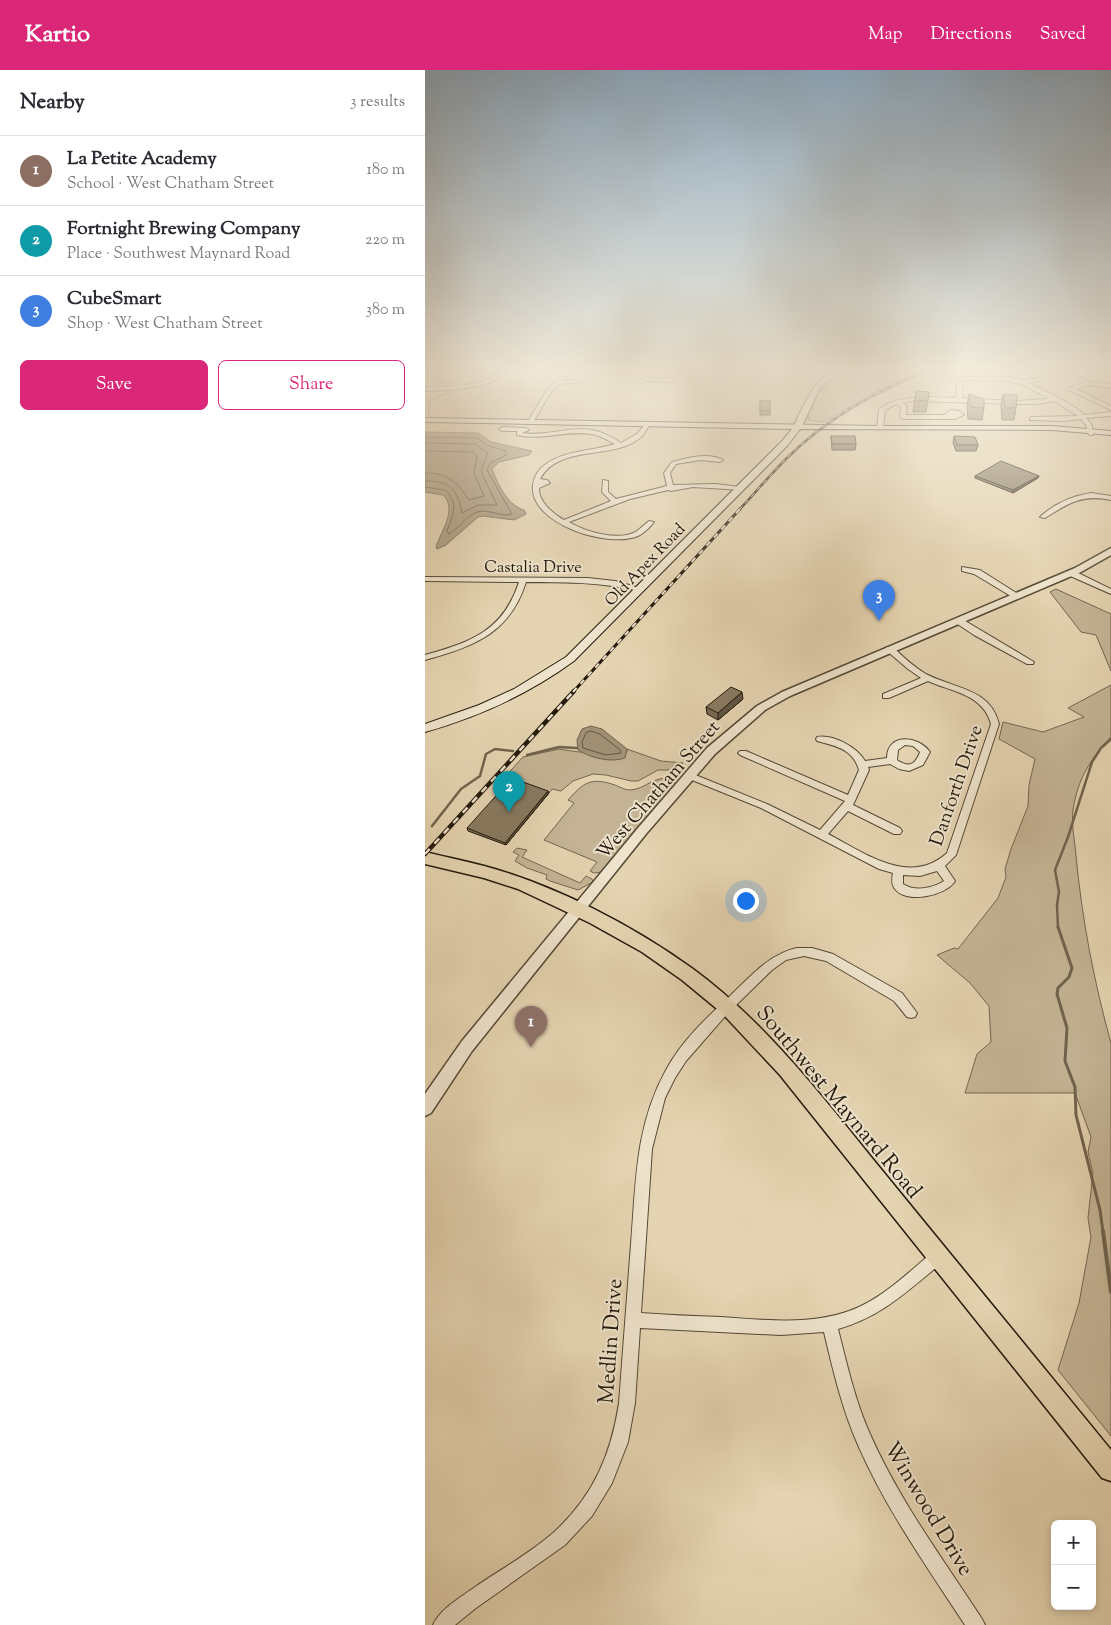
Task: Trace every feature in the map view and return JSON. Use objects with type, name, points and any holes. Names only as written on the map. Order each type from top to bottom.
[{"type":"main road","name":"Old Apex Road","points":[[425,728],[494,704],[546,678],[584,648],[639,589],[786,442]]},
{"type":"main road","name":"Southwest Maynard Road","points":[[425,858],[498,876],[553,897],[648,947],[688,975],[728,1007],[787,1069],[1111,1469]]},
{"type":"street","points":[[614,442],[619,444]]},
{"type":"street","points":[[626,442],[560,460],[545,469],[536,484],[536,494],[541,504],[552,514],[586,534],[607,538],[632,535],[647,528],[651,522]]},
{"type":"street","points":[[667,461],[675,463],[701,458],[720,460]]},
{"type":"street","points":[[671,488],[667,473],[675,463]]},
{"type":"street","points":[[605,481],[605,492],[614,501]]},
{"type":"street","points":[[564,522],[614,501],[637,494],[671,488],[687,489],[713,486],[739,489]]},
{"type":"street","points":[[1043,517],[1078,496],[1094,495],[1111,498]]},
{"type":"street","name":"West Chatham Street","points":[[425,1108],[467,1046],[642,831],[711,751],[761,708],[786,694],[1071,573],[1096,561],[1111,551]]},
{"type":"street","points":[[965,569],[977,572],[1017,596]]},
{"type":"street","points":[[1071,573],[1111,592]]},
{"type":"street","name":"Castalia Drive","points":[[425,579],[601,581],[639,589]]},
{"type":"street","points":[[425,658],[471,642],[495,627],[512,608],[523,580]]},
{"type":"street","points":[[959,621],[1030,662]]},
{"type":"street","name":"Danforth Drive","points":[[690,776],[764,806],[898,872],[920,872],[939,866],[951,855],[995,724],[991,710],[979,698],[927,678],[909,666],[890,649]]},
{"type":"street","points":[[886,696],[927,678]]},
{"type":"street","points":[[821,739],[847,747],[856,754],[863,764],[863,776],[849,803],[822,835]]},
{"type":"street","points":[[743,753],[849,803],[897,831]]},
{"type":"street","points":[[863,764],[892,760]]},
{"type":"street","points":[[898,872],[898,885],[900,888],[916,892],[931,891],[943,888],[950,881],[939,866]]},
{"type":"street","name":"Medlin Drive","points":[[442,1625],[477,1596],[558,1539],[584,1512],[597,1494],[616,1457],[623,1431],[627,1402],[641,1192],[649,1131],[662,1090],[677,1063],[693,1042],[778,958],[795,952],[808,952],[829,957],[898,997],[911,1014]]},
{"type":"street","points":[[632,1320],[789,1328],[829,1324],[868,1311],[886,1300],[938,1257]]},
{"type":"street","name":"Winwood Drive","points":[[829,1324],[841,1373],[863,1438],[873,1460],[891,1493],[976,1625]]},
{"type":"shaded area","points":[[1056,589],[1111,614],[1111,671],[1096,635],[1081,632],[1050,592]]},
{"type":"shaded area","points":[[1111,685],[1111,737],[1086,770],[1078,788],[1072,821],[1085,927],[1099,997],[1111,1043],[1111,1436],[1058,1370],[1079,1303],[1091,1237],[1088,1218],[1093,1173],[1088,1152],[1091,1137],[1075,1093],[965,1093],[977,1054],[991,1042],[989,1006],[970,983],[937,955],[954,948],[958,949],[998,898],[1006,877],[1005,869],[1011,849],[1028,806],[1029,785],[1035,759],[999,739],[1003,722],[1043,732],[1084,717],[1068,708]]},
{"type":"shaded area","points":[[559,749],[579,752],[627,752],[627,749],[661,761],[683,763],[679,770],[658,770],[638,781],[593,774],[573,781],[561,791],[552,789],[549,793],[504,778],[523,757]]},
{"type":"shaded area","points":[[667,778],[673,780],[675,785],[602,872],[594,873],[590,871],[597,862],[544,840],[574,803],[568,800],[584,785],[600,781],[630,790]]},
{"type":"shaded area","points":[[517,848],[527,850],[522,857],[580,883],[586,876],[592,879],[593,882],[578,890],[550,881],[546,879],[547,875],[527,868],[515,861],[519,855],[513,852]]},
{"type":"water","points":[[425,442],[490,442],[532,451],[529,455],[499,462],[492,469],[508,499],[518,508],[524,510],[526,514],[514,520],[478,517],[446,545],[437,549],[436,547],[449,513],[449,507],[443,495],[425,492]]},
{"type":"water","points":[[591,726],[602,729],[627,749],[625,758],[614,760],[601,759],[578,750],[577,740],[582,729]]},
{"type":"building","points":[[832,442],[856,442],[856,444],[832,444]]},
{"type":"building","points":[[956,442],[977,442],[978,445],[957,445]]},
{"type":"building","points":[[1001,461],[1039,476],[1013,490],[975,476]]},
{"type":"building","points":[[731,687],[742,692],[718,713],[706,707]]},
{"type":"building","points":[[512,778],[548,791],[505,843],[467,828]]},
{"type":"waterway","points":[[1058,928],[1057,905],[1059,892],[1055,870],[1068,837],[1092,762],[1101,748],[1111,739]]},
{"type":"waterway","points":[[527,755],[559,747],[577,748]]},
{"type":"waterway","points":[[432,826],[461,789],[480,776],[486,754],[495,749],[513,751]]},
{"type":"waterway","points":[[1058,927],[1072,968],[1069,977],[1058,988],[1057,994],[1067,1028],[1065,1061],[1075,1087],[1076,1115],[1100,1210],[1103,1232]]},
{"type":"waterway","points":[[1103,1231],[1111,1292]]},
{"type":"railway","points":[[739,510],[786,459],[805,442]]},
{"type":"railway","points":[[573,692],[740,509]]},
{"type":"railway","points":[[425,854],[574,691]]},
{"type":"place","name":"CubeSmart","points":[[879,621]]},
{"type":"place","name":"Fortnight Brewing Company","points":[[509,812]]},
{"type":"place","name":"La Petite Academy","points":[[531,1047]]}]
